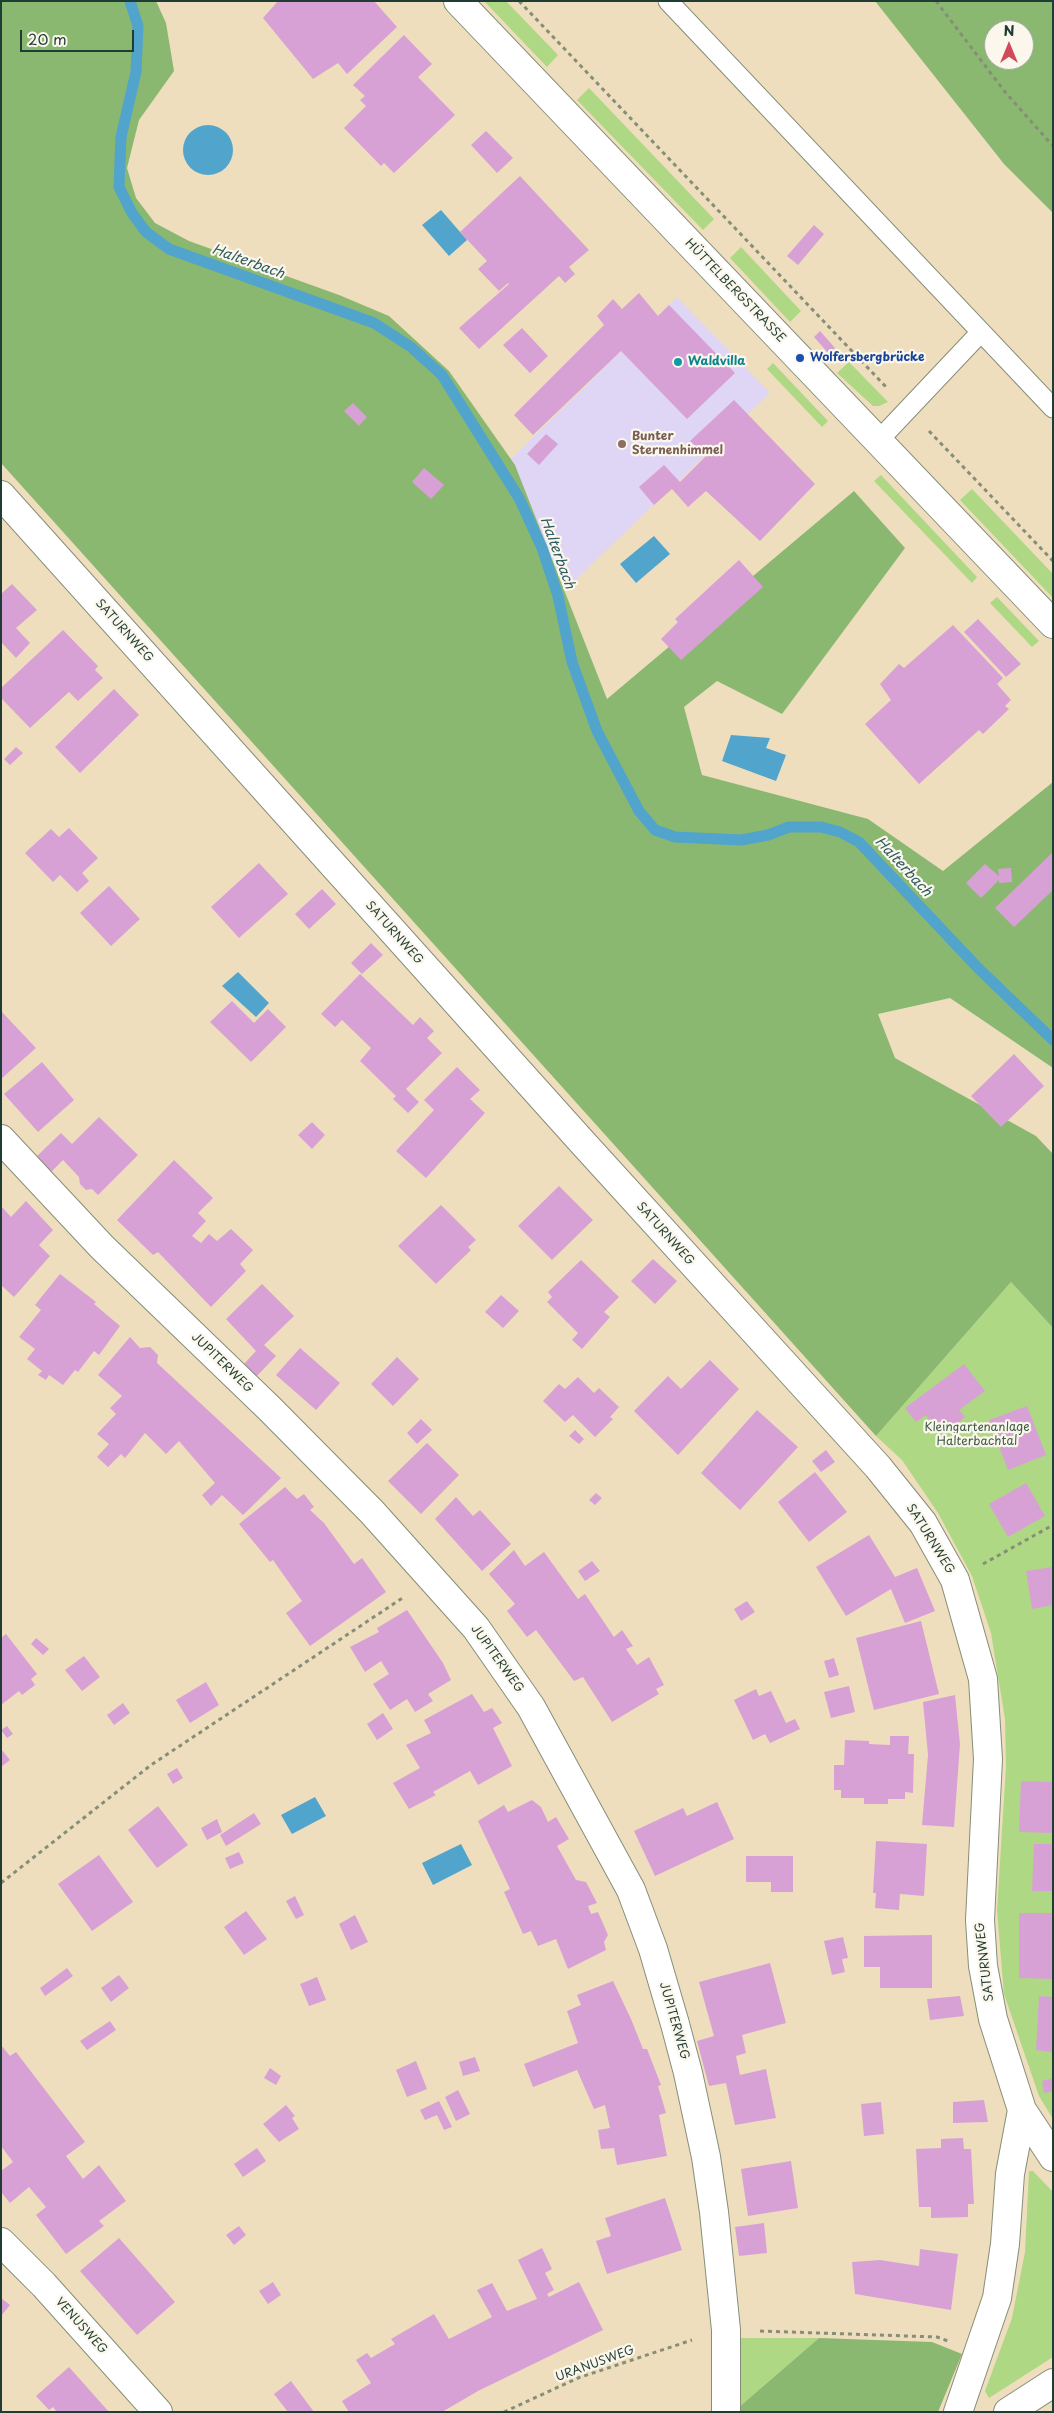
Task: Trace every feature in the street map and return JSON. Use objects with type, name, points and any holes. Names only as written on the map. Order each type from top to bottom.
[{"type":"street","name":"HÜTTELBERGSTRASSE","points":[[458,1],[1053,624]]},
{"type":"street","name":"SATURNWEG","points":[[1,495],[583,1143],[878,1467],[923,1523],[955,1580],[983,1679],[988,1759],[980,1920],[983,1966],[993,2019],[1022,2110],[1053,2156]]},
{"type":"street","name":"JUPITERWEG","points":[[1,1139],[102,1247],[270,1409],[372,1512],[476,1628],[531,1706],[631,1890],[653,1949],[688,2073],[709,2176],[722,2273],[726,2330],[726,2412]]},
{"type":"street","name":"SATURNWEG","points":[[958,2412],[997,2298],[1005,2244],[1010,2174],[1022,2110]]},
{"type":"street","name":"VENUSWEG","points":[[1,2242],[44,2285],[158,2412]]},
{"type":"street","points":[[1008,2412],[1053,2383]]},
{"type":"lane","points":[[668,1],[1053,408]]},
{"type":"lane","points":[[878,441],[980,333]]},
{"type":"path","points":[[519,1],[1053,560]]},
{"type":"path","points":[[936,1],[1006,92],[1053,146]]},
{"type":"path","points":[[980,1566],[1053,1526]]},
{"type":"path","points":[[1,1883],[151,1765],[433,1578]]},
{"type":"path","points":[[760,2331],[941,2338]]},
{"type":"path","name":"URANUSWEG","points":[[504,2412],[578,2378],[694,2339]]},
{"type":"shaded area","name":"Bunter Sternenhimmel","points":[[677,297],[770,393],[565,590],[511,459]]},
{"type":"green space","points":[[1,1],[156,1],[166,23],[174,71],[139,120],[127,168],[136,198],[155,223],[189,241],[339,295],[389,316],[449,371],[515,465],[607,699],[854,491],[905,548],[782,714],[717,681],[684,707],[702,775],[868,819],[943,871],[1053,782],[1053,1068],[950,998],[878,1014],[895,1058],[1036,1136],[1053,1154],[1053,1328],[1011,1282],[876,1436],[1,463]]},
{"type":"green space","points":[[484,1],[506,1],[558,55],[547,67]]},
{"type":"green space","points":[[875,1],[1053,1],[1053,213],[1004,164]]},
{"type":"green space","points":[[589,88],[714,219],[703,230],[577,100]]},
{"type":"green space","points":[[741,247],[801,311],[790,322],[730,258]]},
{"type":"green space","points":[[849,362],[888,402],[879,406],[873,406],[837,373]]},
{"type":"green space","points":[[773,363],[828,421],[822,427],[767,369]]},
{"type":"green space","points":[[881,475],[977,577],[972,583],[874,481]]},
{"type":"green space","points":[[972,489],[1053,574],[1053,598],[960,500]]},
{"type":"green space","points":[[997,597],[1039,641],[1032,647],[990,603]]},
{"type":"green space","name":"Kleingartenanlage Halterbachtal","points":[[1011,1282],[1053,1328],[1053,2119],[1039,2096],[1004,1994],[997,1911],[1006,1766],[1005,1719],[991,1633],[972,1576],[938,1513],[902,1460],[876,1436]]},
{"type":"green space","points":[[1029,2171],[1033,2171],[1053,2192],[1053,2357],[989,2398],[985,2391],[1012,2318],[1025,2252]]},
{"type":"green space","points":[[738,2338],[819,2338],[738,2408]]},
{"type":"green space","points":[[819,2338],[932,2342],[962,2354],[938,2412],[738,2412],[738,2408]]},
{"type":"water","points":[[203,125],[213,125],[226,132],[233,145],[233,155],[226,168],[213,175],[203,175],[194,171],[187,164],[183,155],[183,145],[187,136],[194,129]]},
{"type":"water","points":[[441,210],[467,240],[449,256],[422,225]]},
{"type":"water","points":[[654,536],[670,554],[636,583],[620,564]]},
{"type":"water","points":[[731,735],[770,738],[766,748],[786,755],[776,781],[722,761]]},
{"type":"water","points":[[238,972],[269,1003],[256,1017],[222,986]]},
{"type":"water","points":[[315,1797],[326,1816],[292,1834],[281,1815]]},
{"type":"water","points":[[461,1844],[472,1865],[433,1885],[422,1863]]},
{"type":"building","points":[[278,1],[374,1],[397,27],[347,74],[338,63],[313,79],[263,18]]},
{"type":"building","points":[[404,35],[432,64],[418,77],[455,115],[394,173],[384,163],[381,166],[344,128],[366,106],[360,100],[365,96],[353,85]]},
{"type":"building","points":[[486,131],[513,158],[497,173],[471,145]]},
{"type":"building","points":[[520,176],[589,250],[569,267],[575,274],[565,283],[559,276],[479,349],[459,328],[509,284],[499,291],[478,269],[487,261],[460,232]]},
{"type":"building","points":[[814,225],[824,234],[798,265],[787,256]]},
{"type":"building","points":[[639,293],[658,316],[669,305],[735,373],[687,419],[621,351],[533,435],[514,415],[604,325],[597,316],[613,299],[622,309]]},
{"type":"building","points":[[522,328],[548,356],[530,373],[503,345]]},
{"type":"building","points":[[820,331],[835,348],[829,354],[814,337]]},
{"type":"building","points":[[734,400],[815,484],[760,541],[706,491],[688,507],[672,489],[654,505],[639,487],[664,465],[680,482],[706,456],[690,441]]},
{"type":"building","points":[[353,403],[367,417],[359,426],[344,411]]},
{"type":"building","points":[[546,434],[558,444],[539,465],[527,454]]},
{"type":"building","points":[[424,468],[444,485],[431,499],[412,482]]},
{"type":"building","points":[[739,560],[763,587],[681,660],[661,639],[678,622],[675,619]]},
{"type":"building","points":[[12,584],[37,610],[16,628],[30,643],[16,658],[1,642],[1,594]]},
{"type":"building","points":[[978,619],[1021,664],[1006,677],[964,632]]},
{"type":"building","points":[[953,625],[1003,678],[997,684],[1011,700],[1005,706],[1009,709],[983,734],[979,730],[919,784],[865,724],[891,700],[880,684],[899,664],[904,668]]},
{"type":"building","points":[[63,630],[98,666],[95,670],[103,678],[78,701],[69,692],[30,728],[1,698],[1,688]]},
{"type":"building","points":[[114,689],[139,715],[80,773],[55,747]]},
{"type":"building","points":[[16,747],[23,753],[10,765],[4,759]]},
{"type":"building","points":[[69,828],[98,858],[82,873],[89,881],[77,892],[60,875],[53,882],[25,853],[51,829],[59,837]]},
{"type":"building","points":[[1053,852],[1053,890],[1014,927],[995,908]]},
{"type":"building","points":[[259,863],[288,894],[239,938],[211,907]]},
{"type":"building","points":[[985,864],[999,876],[998,869],[1011,868],[1012,882],[999,883],[999,880],[981,898],[966,883]]},
{"type":"building","points":[[109,886],[140,919],[111,946],[80,913]]},
{"type":"building","points":[[322,889],[336,904],[309,929],[295,914]]},
{"type":"building","points":[[371,943],[383,955],[362,974],[351,963]]},
{"type":"building","points":[[360,974],[413,1025],[420,1017],[434,1031],[427,1038],[442,1053],[406,1089],[419,1102],[408,1113],[393,1099],[396,1096],[360,1061],[371,1048],[342,1020],[335,1027],[321,1014]]},
{"type":"building","points":[[232,1001],[254,1023],[268,1009],[286,1027],[251,1062],[210,1022]]},
{"type":"building","points":[[1,1011],[36,1048],[1,1079]]},
{"type":"building","points":[[1014,1054],[1044,1086],[1001,1127],[971,1096]]},
{"type":"building","points":[[42,1062],[74,1100],[38,1132],[4,1094]]},
{"type":"building","points":[[457,1067],[480,1090],[470,1099],[485,1113],[426,1178],[396,1151],[434,1110],[424,1100]]},
{"type":"building","points":[[99,1117],[138,1155],[98,1195],[92,1189],[86,1190],[80,1184],[79,1177],[63,1160],[51,1172],[36,1157],[61,1133],[72,1144]]},
{"type":"building","points":[[312,1122],[325,1135],[312,1149],[298,1135]]},
{"type":"building","points":[[174,1160],[213,1198],[198,1213],[206,1221],[192,1236],[201,1243],[209,1234],[217,1241],[231,1229],[253,1250],[240,1264],[246,1271],[211,1307],[158,1252],[153,1255],[117,1220]]},
{"type":"building","points":[[559,1186],[593,1220],[552,1260],[518,1226]]},
{"type":"building","points":[[26,1201],[53,1230],[39,1245],[50,1256],[14,1297],[1,1285],[1,1206],[11,1217]]},
{"type":"building","points":[[441,1205],[476,1240],[468,1247],[471,1250],[436,1284],[398,1246]]},
{"type":"building","points":[[653,1259],[677,1281],[655,1304],[631,1281]]},
{"type":"building","points":[[581,1260],[619,1297],[604,1312],[610,1317],[582,1349],[572,1340],[578,1333],[547,1302],[552,1297],[548,1292]]},
{"type":"building","points":[[60,1274],[96,1302],[94,1304],[120,1326],[99,1355],[94,1351],[78,1372],[75,1370],[63,1385],[49,1375],[46,1380],[38,1375],[42,1371],[27,1359],[35,1349],[19,1337],[41,1310],[35,1305]]},
{"type":"building","points":[[262,1284],[294,1316],[264,1345],[276,1356],[255,1378],[242,1366],[256,1351],[226,1319]]},
{"type":"building","points":[[501,1295],[519,1311],[503,1328],[485,1312]]},
{"type":"building","points":[[130,1337],[140,1348],[150,1347],[158,1355],[157,1363],[281,1478],[243,1515],[222,1495],[211,1506],[202,1495],[215,1483],[179,1441],[166,1454],[145,1433],[125,1458],[121,1454],[108,1467],[97,1457],[109,1444],[97,1434],[116,1414],[110,1408],[122,1396],[98,1375]]},
{"type":"building","points":[[300,1348],[340,1383],[316,1410],[276,1375]]},
{"type":"building","points":[[397,1357],[419,1379],[393,1406],[371,1384]]},
{"type":"building","points":[[710,1360],[739,1389],[678,1455],[634,1411],[668,1376],[681,1389]]},
{"type":"building","points":[[964,1364],[985,1391],[959,1410],[965,1417],[952,1428],[946,1420],[935,1428],[926,1415],[916,1422],[905,1408]]},
{"type":"building","points":[[578,1377],[594,1393],[599,1388],[619,1407],[610,1417],[613,1419],[595,1437],[573,1415],[565,1422],[543,1401],[559,1384],[565,1389]]},
{"type":"building","points":[[1027,1406],[1046,1455],[1008,1470],[989,1420]]},
{"type":"building","points":[[757,1410],[798,1447],[740,1510],[701,1473]]},
{"type":"building","points":[[421,1419],[432,1430],[417,1444],[407,1433]]},
{"type":"building","points":[[575,1430],[584,1439],[579,1444],[569,1436]]},
{"type":"building","points":[[427,1443],[459,1475],[421,1514],[388,1481]]},
{"type":"building","points":[[826,1450],[835,1462],[821,1472],[812,1461]]},
{"type":"building","points":[[815,1472],[847,1512],[809,1542],[778,1502]]},
{"type":"building","points":[[1026,1483],[1045,1516],[1008,1537],[989,1504]]},
{"type":"building","points":[[285,1487],[297,1499],[304,1494],[314,1507],[310,1510],[324,1523],[354,1564],[362,1558],[386,1592],[310,1646],[286,1613],[302,1601],[273,1560],[270,1562],[239,1524]]},
{"type":"building","points":[[596,1493],[602,1498],[595,1505],[589,1500]]},
{"type":"building","points":[[456,1497],[473,1516],[480,1510],[511,1544],[482,1571],[435,1519]]},
{"type":"building","points":[[869,1535],[895,1577],[917,1568],[935,1611],[905,1623],[891,1589],[846,1616],[816,1567]]},
{"type":"building","points":[[514,1550],[525,1566],[544,1552],[578,1599],[585,1594],[614,1637],[622,1630],[633,1646],[626,1649],[637,1665],[649,1657],[664,1685],[656,1689],[659,1694],[612,1722],[583,1677],[574,1681],[536,1630],[527,1637],[507,1611],[515,1604],[489,1574]]},
{"type":"building","points":[[592,1561],[600,1571],[585,1581],[578,1571]]},
{"type":"building","points":[[1053,1567],[1053,1605],[1032,1609],[1026,1571]]},
{"type":"building","points":[[747,1601],[755,1612],[741,1621],[734,1609]]},
{"type":"building","points":[[407,1610],[443,1663],[451,1680],[428,1694],[433,1701],[415,1712],[407,1699],[390,1710],[373,1684],[389,1674],[381,1661],[365,1672],[350,1647],[379,1632],[377,1628]]},
{"type":"building","points":[[921,1621],[939,1694],[874,1710],[856,1638]]},
{"type":"building","points":[[6,1634],[37,1674],[31,1679],[35,1685],[22,1695],[19,1691],[1,1705],[1,1638]]},
{"type":"building","points":[[36,1638],[49,1649],[43,1655],[31,1644]]},
{"type":"building","points":[[84,1656],[100,1677],[82,1691],[65,1670]]},
{"type":"building","points":[[834,1658],[839,1675],[829,1678],[824,1661]]},
{"type":"building","points":[[206,1682],[219,1705],[190,1723],[176,1700]]},
{"type":"building","points":[[849,1686],[855,1712],[831,1718],[824,1692]]},
{"type":"building","points":[[756,1689],[759,1696],[771,1691],[786,1723],[795,1719],[800,1729],[770,1743],[765,1734],[753,1740],[734,1700]]},
{"type":"building","points":[[472,1694],[484,1712],[492,1708],[502,1723],[493,1728],[512,1766],[478,1785],[470,1771],[433,1792],[436,1795],[409,1809],[393,1783],[420,1768],[406,1745],[431,1733],[424,1720]]},
{"type":"building","points":[[955,1695],[960,1744],[954,1827],[922,1825],[928,1755],[923,1702]]},
{"type":"building","points":[[123,1703],[130,1713],[114,1725],[107,1715]]},
{"type":"building","points":[[383,1713],[393,1729],[377,1740],[367,1724]]},
{"type":"building","points":[[7,1726],[13,1734],[7,1738],[1,1730]]},
{"type":"building","points":[[890,1736],[909,1736],[908,1754],[914,1754],[913,1793],[905,1792],[905,1799],[888,1799],[888,1804],[864,1804],[864,1798],[841,1798],[841,1790],[834,1790],[834,1765],[844,1765],[845,1740],[869,1741],[869,1744],[890,1745]]},
{"type":"building","points":[[1,1749],[10,1760],[1,1767]]},
{"type":"building","points":[[177,1768],[183,1778],[173,1784],[167,1774]]},
{"type":"building","points":[[1021,1781],[1053,1782],[1053,1833],[1019,1832]]},
{"type":"building","points":[[532,1800],[541,1807],[548,1822],[556,1817],[569,1839],[557,1846],[576,1880],[586,1882],[597,1903],[588,1906],[591,1914],[598,1912],[608,1935],[604,1942],[606,1950],[568,1969],[556,1939],[538,1946],[531,1931],[523,1934],[504,1892],[510,1889],[478,1821],[504,1805],[508,1812]]},
{"type":"building","points":[[717,1802],[734,1839],[655,1876],[634,1831],[683,1808],[687,1816]]},
{"type":"building","points":[[158,1806],[188,1845],[157,1868],[128,1830]]},
{"type":"building","points":[[254,1813],[261,1824],[226,1846],[220,1835]]},
{"type":"building","points":[[217,1819],[222,1832],[207,1840],[201,1828]]},
{"type":"building","points":[[876,1841],[927,1844],[924,1896],[900,1894],[899,1910],[875,1908],[876,1893],[873,1893]]},
{"type":"building","points":[[1034,1844],[1053,1844],[1053,1891],[1032,1891]]},
{"type":"building","points":[[239,1852],[244,1863],[230,1869],[225,1858]]},
{"type":"building","points":[[99,1855],[133,1902],[92,1931],[58,1884]]},
{"type":"building","points":[[746,1856],[793,1856],[793,1892],[771,1892],[771,1882],[746,1882]]},
{"type":"building","points":[[295,1896],[304,1915],[296,1919],[286,1901]]},
{"type":"building","points":[[246,1911],[267,1939],[244,1955],[224,1927]]},
{"type":"building","points":[[1019,1913],[1053,1913],[1053,1979],[1019,1978]]},
{"type":"building","points":[[355,1915],[368,1942],[351,1950],[339,1924]]},
{"type":"building","points":[[932,1935],[932,1988],[880,1988],[880,1967],[864,1967],[864,1936]]},
{"type":"building","points":[[843,1937],[848,1958],[842,1959],[845,1972],[832,1975],[824,1941]]},
{"type":"building","points":[[770,1963],[786,2023],[742,2035],[746,2053],[736,2056],[740,2075],[766,2069],[776,2118],[735,2125],[726,2083],[709,2086],[697,2041],[714,2036],[699,1982]]},
{"type":"building","points":[[67,1968],[73,1976],[45,1996],[40,1988]]},
{"type":"building","points":[[119,1975],[129,1988],[111,2002],[101,1988]]},
{"type":"building","points":[[317,1977],[326,2000],[309,2006],[300,1984]]},
{"type":"building","points":[[613,1981],[643,2049],[647,2049],[661,2085],[658,2086],[666,2113],[659,2115],[667,2156],[617,2165],[614,2148],[601,2149],[598,2130],[610,2128],[605,2105],[594,2109],[577,2070],[533,2087],[524,2064],[578,2043],[567,2011],[581,2005],[577,1995]]},
{"type":"building","points":[[960,1996],[964,2016],[930,2020],[927,1999]]},
{"type":"building","points":[[1039,1996],[1053,1997],[1053,2052],[1036,2050]]},
{"type":"building","points":[[110,2021],[116,2030],[87,2050],[80,2041]]},
{"type":"building","points":[[1,2045],[10,2056],[16,2052],[85,2142],[66,2156],[83,2179],[99,2165],[126,2201],[99,2221],[104,2226],[66,2254],[36,2215],[46,2207],[29,2187],[10,2203],[1,2192],[1,2171],[13,2162],[1,2146]]},
{"type":"building","points":[[475,2057],[480,2071],[463,2076],[459,2062]]},
{"type":"building","points":[[416,2061],[427,2089],[407,2097],[396,2070]]},
{"type":"building","points":[[270,2068],[281,2076],[276,2085],[264,2078]]},
{"type":"building","points":[[1053,2078],[1053,2091],[1044,2093],[1042,2081]]},
{"type":"building","points":[[458,2090],[470,2114],[456,2121],[445,2097]]},
{"type":"building","points":[[984,2100],[988,2122],[953,2123],[953,2102]]},
{"type":"building","points":[[439,2101],[452,2127],[444,2130],[437,2115],[425,2120],[420,2110]]},
{"type":"building","points":[[881,2102],[884,2134],[864,2136],[861,2104]]},
{"type":"building","points":[[286,2105],[295,2116],[292,2118],[299,2129],[279,2142],[263,2124]]},
{"type":"building","points":[[963,2138],[964,2149],[971,2149],[974,2204],[968,2204],[968,2217],[931,2218],[931,2207],[919,2207],[916,2149],[941,2148],[941,2139]]},
{"type":"building","points":[[257,2148],[266,2161],[243,2177],[234,2164]]},
{"type":"building","points":[[791,2161],[798,2208],[748,2216],[741,2169]]},
{"type":"building","points":[[665,2198],[682,2250],[607,2274],[596,2241],[611,2236],[605,2218]]},
{"type":"building","points":[[764,2223],[767,2253],[739,2256],[735,2227]]},
{"type":"building","points":[[239,2226],[246,2235],[234,2245],[226,2235]]},
{"type":"building","points":[[119,2238],[175,2302],[137,2335],[80,2271]]},
{"type":"building","points":[[542,2248],[552,2269],[545,2273],[554,2290],[547,2294],[549,2297],[579,2282],[603,2330],[478,2391],[442,2412],[349,2412],[342,2401],[371,2383],[356,2360],[367,2353],[371,2358],[395,2344],[391,2339],[434,2314],[449,2339],[492,2317],[477,2290],[492,2283],[507,2311],[537,2299],[518,2260]]},
{"type":"building","points":[[920,2249],[958,2254],[951,2310],[855,2294],[852,2262],[880,2260],[919,2266]]},
{"type":"building","points":[[273,2282],[281,2295],[268,2304],[259,2291]]},
{"type":"building","points":[[1,2298],[10,2305],[1,2316]]},
{"type":"building","points":[[69,2367],[109,2412],[57,2412],[53,2407],[49,2410],[36,2396]]},
{"type":"building","points":[[291,2381],[314,2412],[288,2412],[274,2394]]},
{"type":"waterway","name":"Halterbach","points":[[130,1],[138,26],[136,72],[121,137],[119,187],[132,213],[146,232],[169,249],[374,323],[411,347],[442,375],[519,498],[542,548],[558,596],[572,662],[597,731],[639,811],[655,830],[675,837],[741,840],[768,835],[789,827],[821,827],[840,832],[859,842],[979,969],[1053,1040]]},
{"type":"place","name":"Wolfersbergbrücke","points":[[800,358]]},
{"type":"place","name":"Waldvilla","points":[[678,362]]},
{"type":"place","name":"Bunter Sternenhimmel","points":[[622,444]]}]
